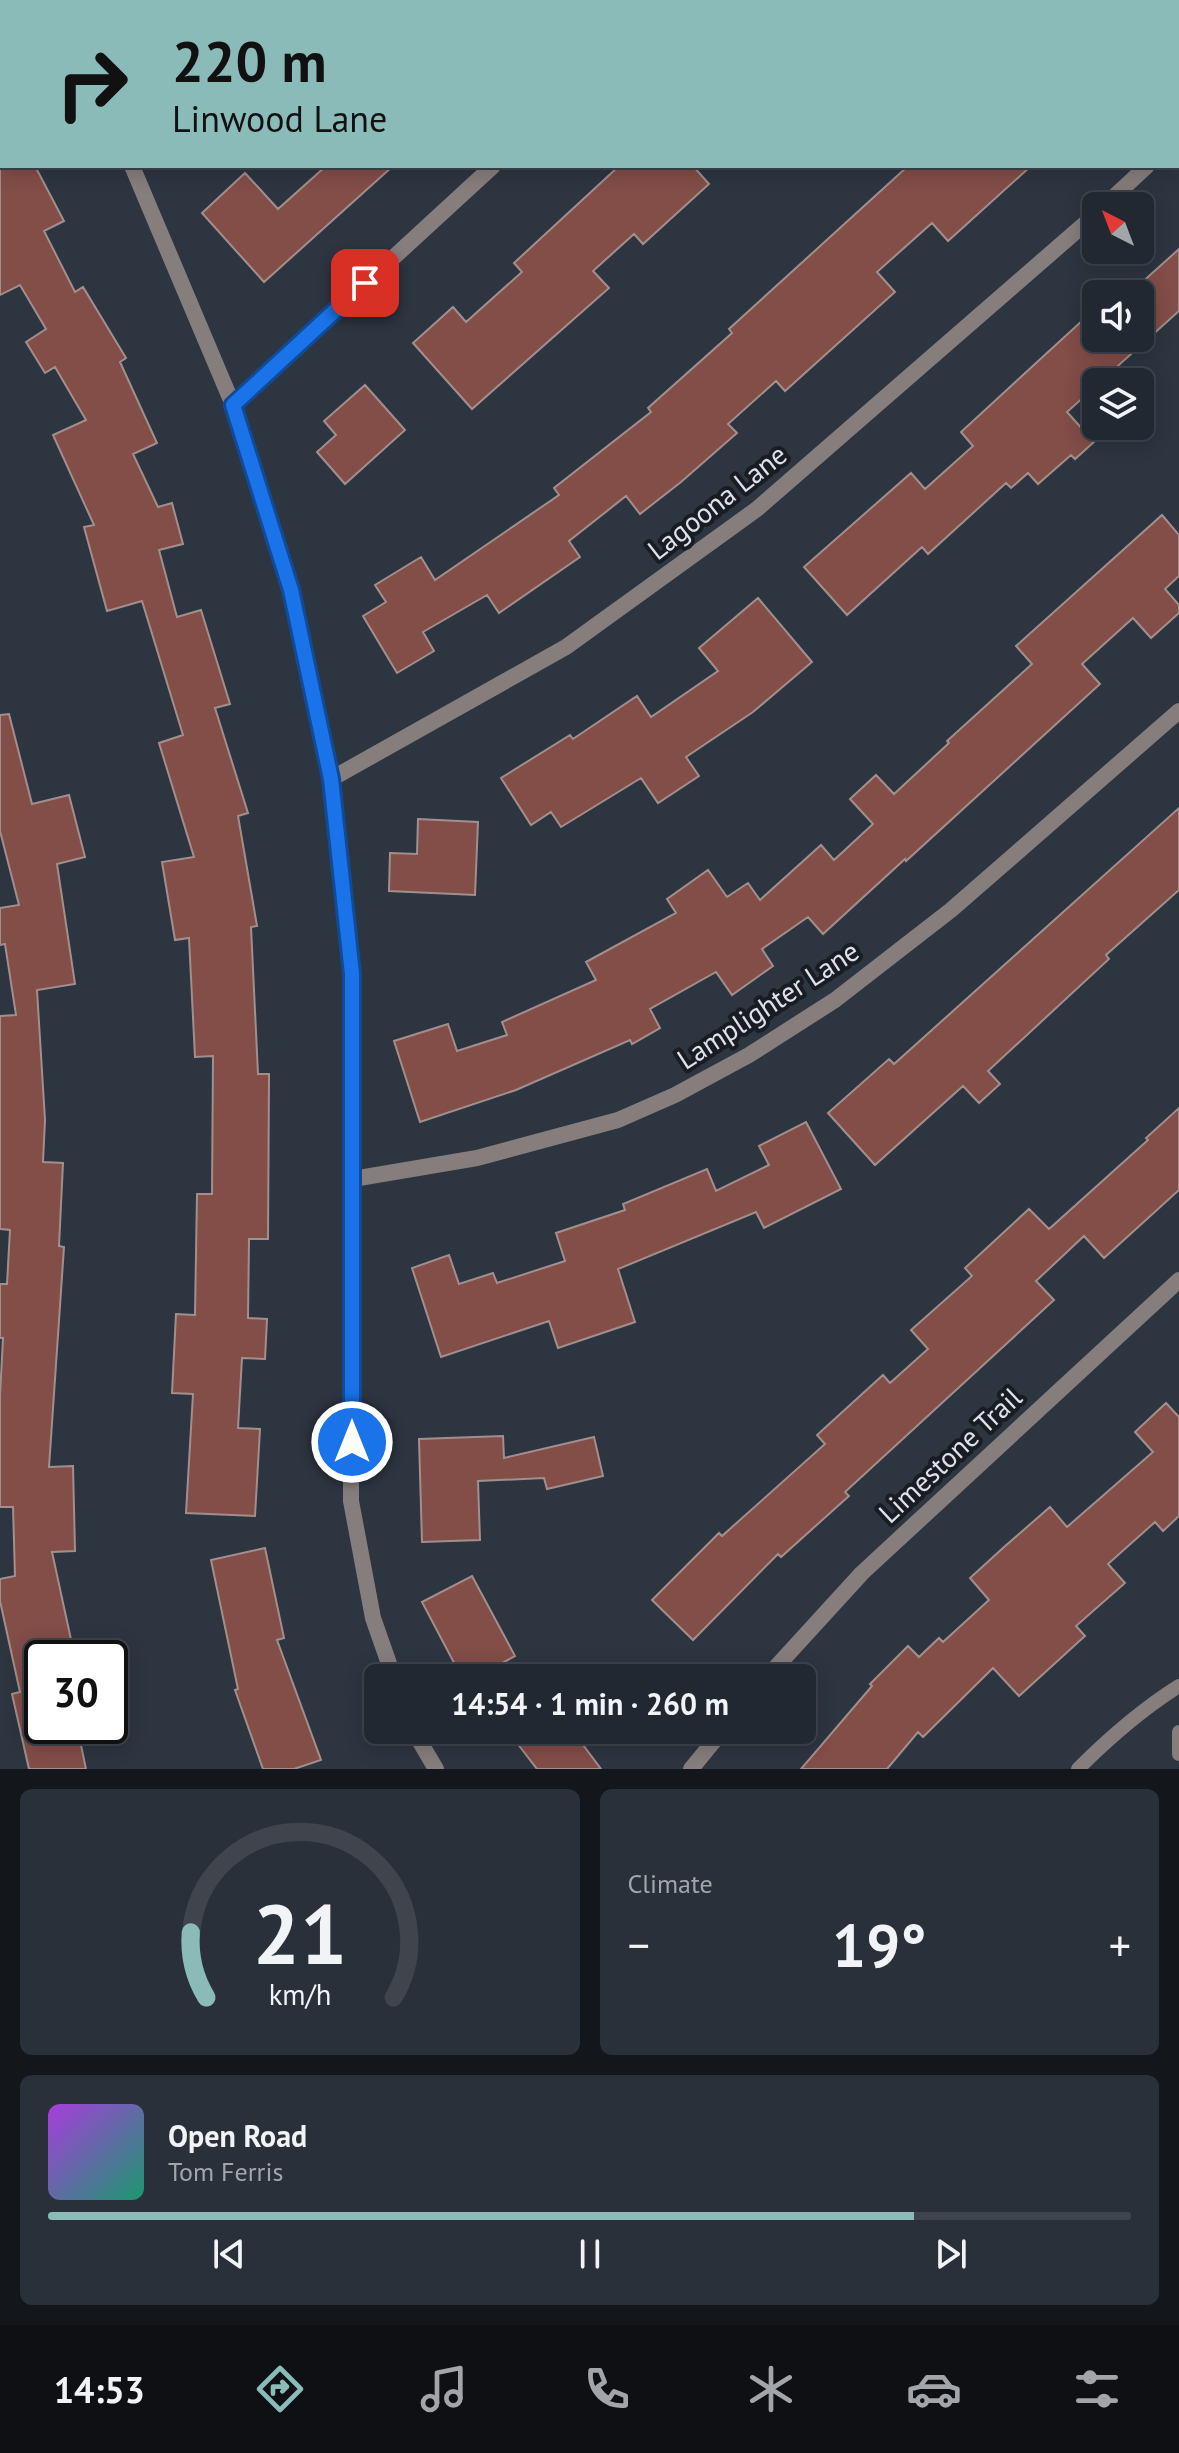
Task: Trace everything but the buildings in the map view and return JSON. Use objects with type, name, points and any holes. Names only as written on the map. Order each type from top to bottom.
[{"type":"street","points":[[133,168],[233,405],[291,590],[331,779],[352,974],[351,1501],[373,1618],[389,1664]]},
{"type":"street","points":[[233,405],[491,168]]},
{"type":"street","points":[[1119,192],[1145,168]]},
{"type":"street","name":"Lagoona Lane","points":[[331,779],[566,647],[757,509],[1082,226]]},
{"type":"street","name":"Lamplighter Lane","points":[[353,1179],[477,1158],[618,1120],[675,1095],[749,1055],[835,1000],[951,910],[1179,711]]},
{"type":"street","name":"Limestone Trail","points":[[779,1664],[862,1573],[1179,1280]]},
{"type":"street","points":[[421,1744],[436,1769]]},
{"type":"street","points":[[691,1769],[712,1744]]},
{"type":"lane","points":[[1078,1769],[1120,1728],[1179,1686]]},
{"type":"lane","points":[[1179,1732],[1179,1754]]},
{"type":"route","points":[[352,1442],[352,974],[331,779],[291,590],[233,405],[365,283]]}]
